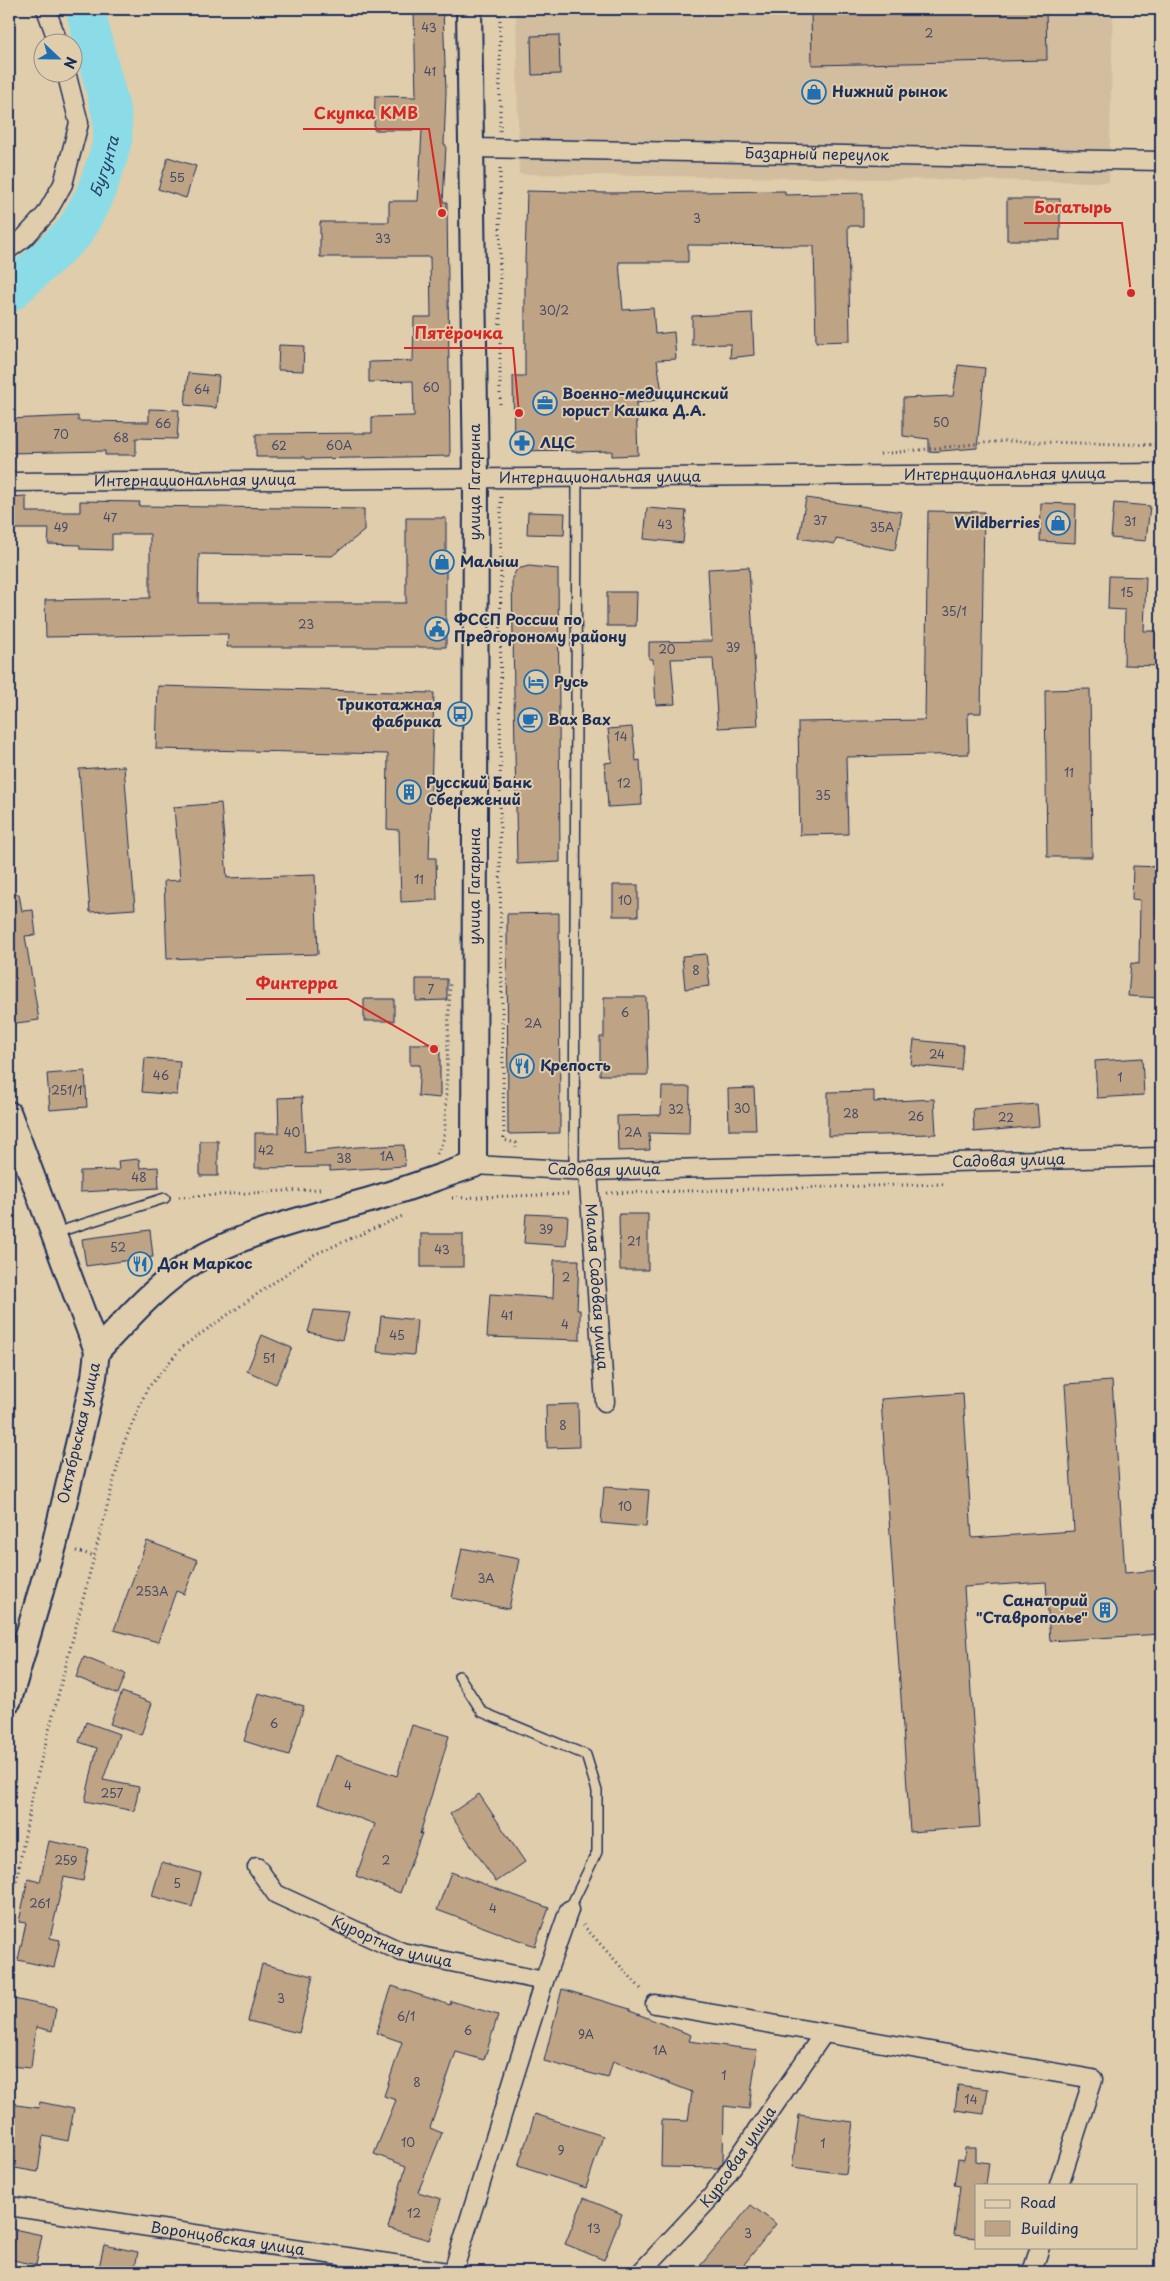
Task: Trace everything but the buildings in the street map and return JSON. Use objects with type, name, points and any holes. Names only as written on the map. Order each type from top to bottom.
[{"type":"street","points":[[46,9],[54,32]]},
{"type":"street","name":"улица Гагарина","points":[[469,9],[476,477],[474,1165]]},
{"type":"street","points":[[9,249],[24,238],[46,214],[62,184],[79,123],[69,82]]},
{"type":"street","name":"Базарный переулок","points":[[472,148],[1161,161]]},
{"type":"street","name":"Интернациональная улица","points":[[9,482],[577,476],[1161,473]]},
{"type":"street","name":"Октябрьская улица","points":[[9,1114],[53,1234],[92,1331],[97,1351],[94,1377],[54,1546],[9,1700]]},
{"type":"street","name":"Садовая улица","points":[[97,1351],[164,1284],[195,1261],[228,1245],[321,1213],[374,1199],[474,1165],[581,1171],[1161,1157]]},
{"type":"street","name":"Малая Садовая улица","points":[[581,1171],[589,1194],[605,1402]]},
{"type":"street","name":"Курортная улица","points":[[257,1868],[276,1894],[402,1952],[544,1982]]},
{"type":"street","points":[[453,2272],[544,1982],[569,1910]]},
{"type":"street","points":[[655,2004],[1093,2079],[1059,2184]]},
{"type":"street","name":"Курсовая улица","points":[[641,2272],[712,2196],[824,2033]]},
{"type":"street","name":"Воронцовская улица","points":[[9,2206],[447,2272]]},
{"type":"street","points":[[1032,2272],[1040,2248]]},
{"type":"lane","points":[[577,476],[581,1171]]},
{"type":"lane","points":[[53,1234],[165,1198]]},
{"type":"lane","points":[[460,1676],[482,1712],[586,1755],[596,1791],[597,1852],[569,1910]]},
{"type":"path","points":[[500,9],[500,411]]},
{"type":"path","points":[[878,454],[1003,441],[1161,445]]},
{"type":"path","points":[[501,477],[500,866],[504,1140],[516,1143],[518,1196]]},
{"type":"path","points":[[434,1158],[439,1152],[446,1125],[450,973]]},
{"type":"path","points":[[442,1198],[953,1183]]},
{"type":"path","points":[[165,1198],[326,1189]]},
{"type":"path","points":[[9,1920],[32,1792],[123,1445],[147,1389],[182,1347],[313,1255],[408,1213]]},
{"type":"path","points":[[569,1910],[655,2004]]},
{"type":"shaded area","name":"Нижний рынок","points":[[516,9],[1113,9],[1109,182],[519,174]]},
{"type":"waterway","name":"Бугунта","points":[[9,293],[74,233],[94,197],[107,161],[113,138],[112,116],[85,9]]},
{"type":"place","name":"Нижний рынок","points":[[814,92]]},
{"type":"place","name":"Скупка КМВ","points":[[442,213]]},
{"type":"place","name":"Богатырь","points":[[1131,293]]},
{"type":"place","name":"Военно-медицинский юрист Кашка Д.А.","points":[[545,403]]},
{"type":"place","name":"Пятёрочка","points":[[519,413]]},
{"type":"place","name":"ЛЦС","points":[[522,443]]},
{"type":"place","name":"Wildberries","points":[[1058,523]]},
{"type":"place","name":"Малыш","points":[[442,562]]},
{"type":"place","name":"ФССП России по Предгороному району","points":[[437,629]]},
{"type":"place","name":"Русь","points":[[536,682]]},
{"type":"place","name":"Трикотажная фабрика","points":[[460,714]]},
{"type":"place","name":"Вах Вах","points":[[530,720]]},
{"type":"place","name":"Русский Банк Сбережений","points":[[409,792]]},
{"type":"place","name":"Финтерра","points":[[434,1049]]},
{"type":"place","name":"Крепость","points":[[522,1066]]},
{"type":"place","name":"Дон Маркос","points":[[140,1264]]},
{"type":"place","name":"Санаторий \"Ставрополье\"","points":[[1105,1610]]}]
